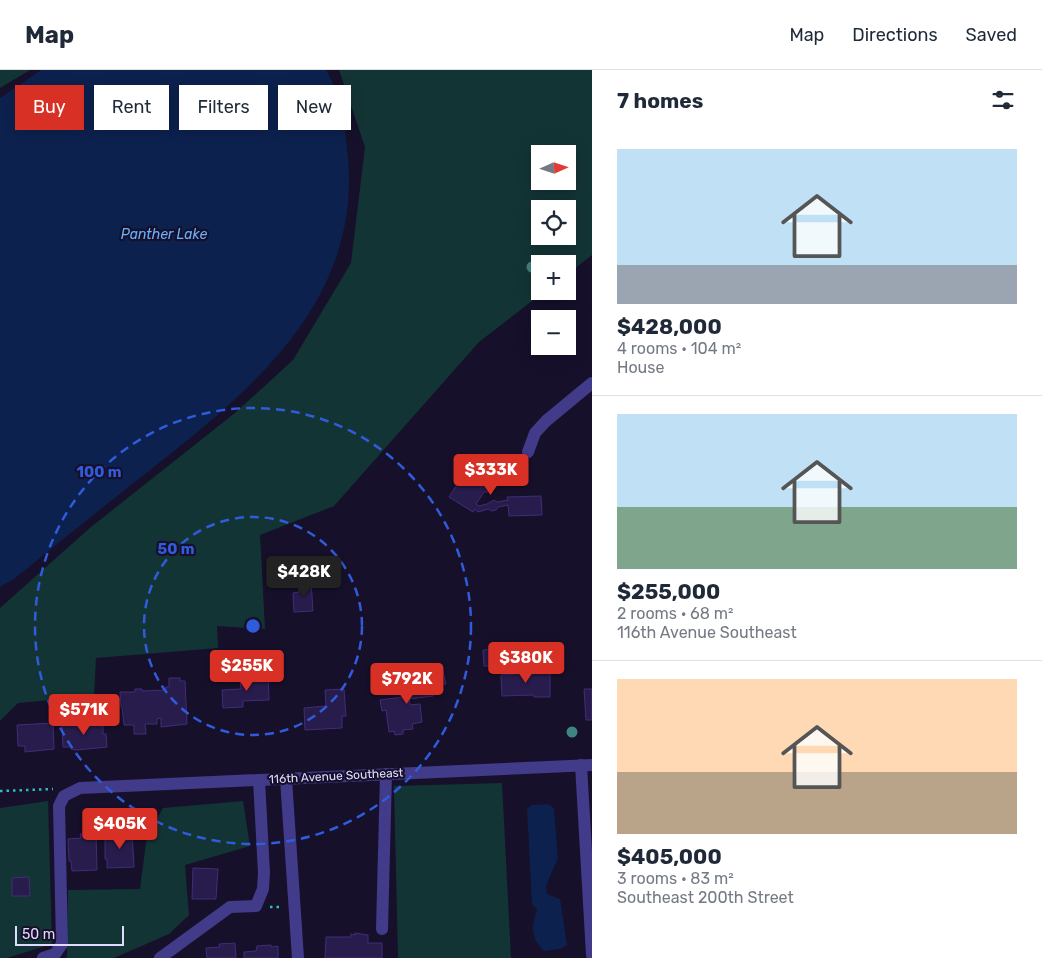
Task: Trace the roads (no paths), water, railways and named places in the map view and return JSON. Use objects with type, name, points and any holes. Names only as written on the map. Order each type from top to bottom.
[{"type":"street","points":[[528,452],[535,433],[546,421],[592,384]]},
{"type":"street","points":[[586,765],[592,955]]},
{"type":"street","name":"116th Avenue Southeast","points":[[49,956],[62,944],[63,931],[59,806],[64,796],[80,788],[586,765]]},
{"type":"street","points":[[382,929],[386,774]]},
{"type":"street","points":[[286,779],[298,958]]},
{"type":"street","points":[[160,958],[230,907],[256,906],[263,889],[264,872],[259,780]]},
{"type":"water","name":"Panther Lake","points":[[41,70],[326,70],[334,85],[278,85],[278,130],[345,130],[348,157],[347,210],[336,257],[317,301],[290,340],[258,377],[183,444],[14,579],[0,587],[0,98],[15,88],[15,130],[84,130],[84,85],[19,85]]},
{"type":"water","points":[[548,804],[554,808],[558,858],[546,886],[547,894],[560,899],[567,945],[560,949],[544,951],[534,937],[533,932],[537,910],[532,904],[527,809],[532,805]]}]
